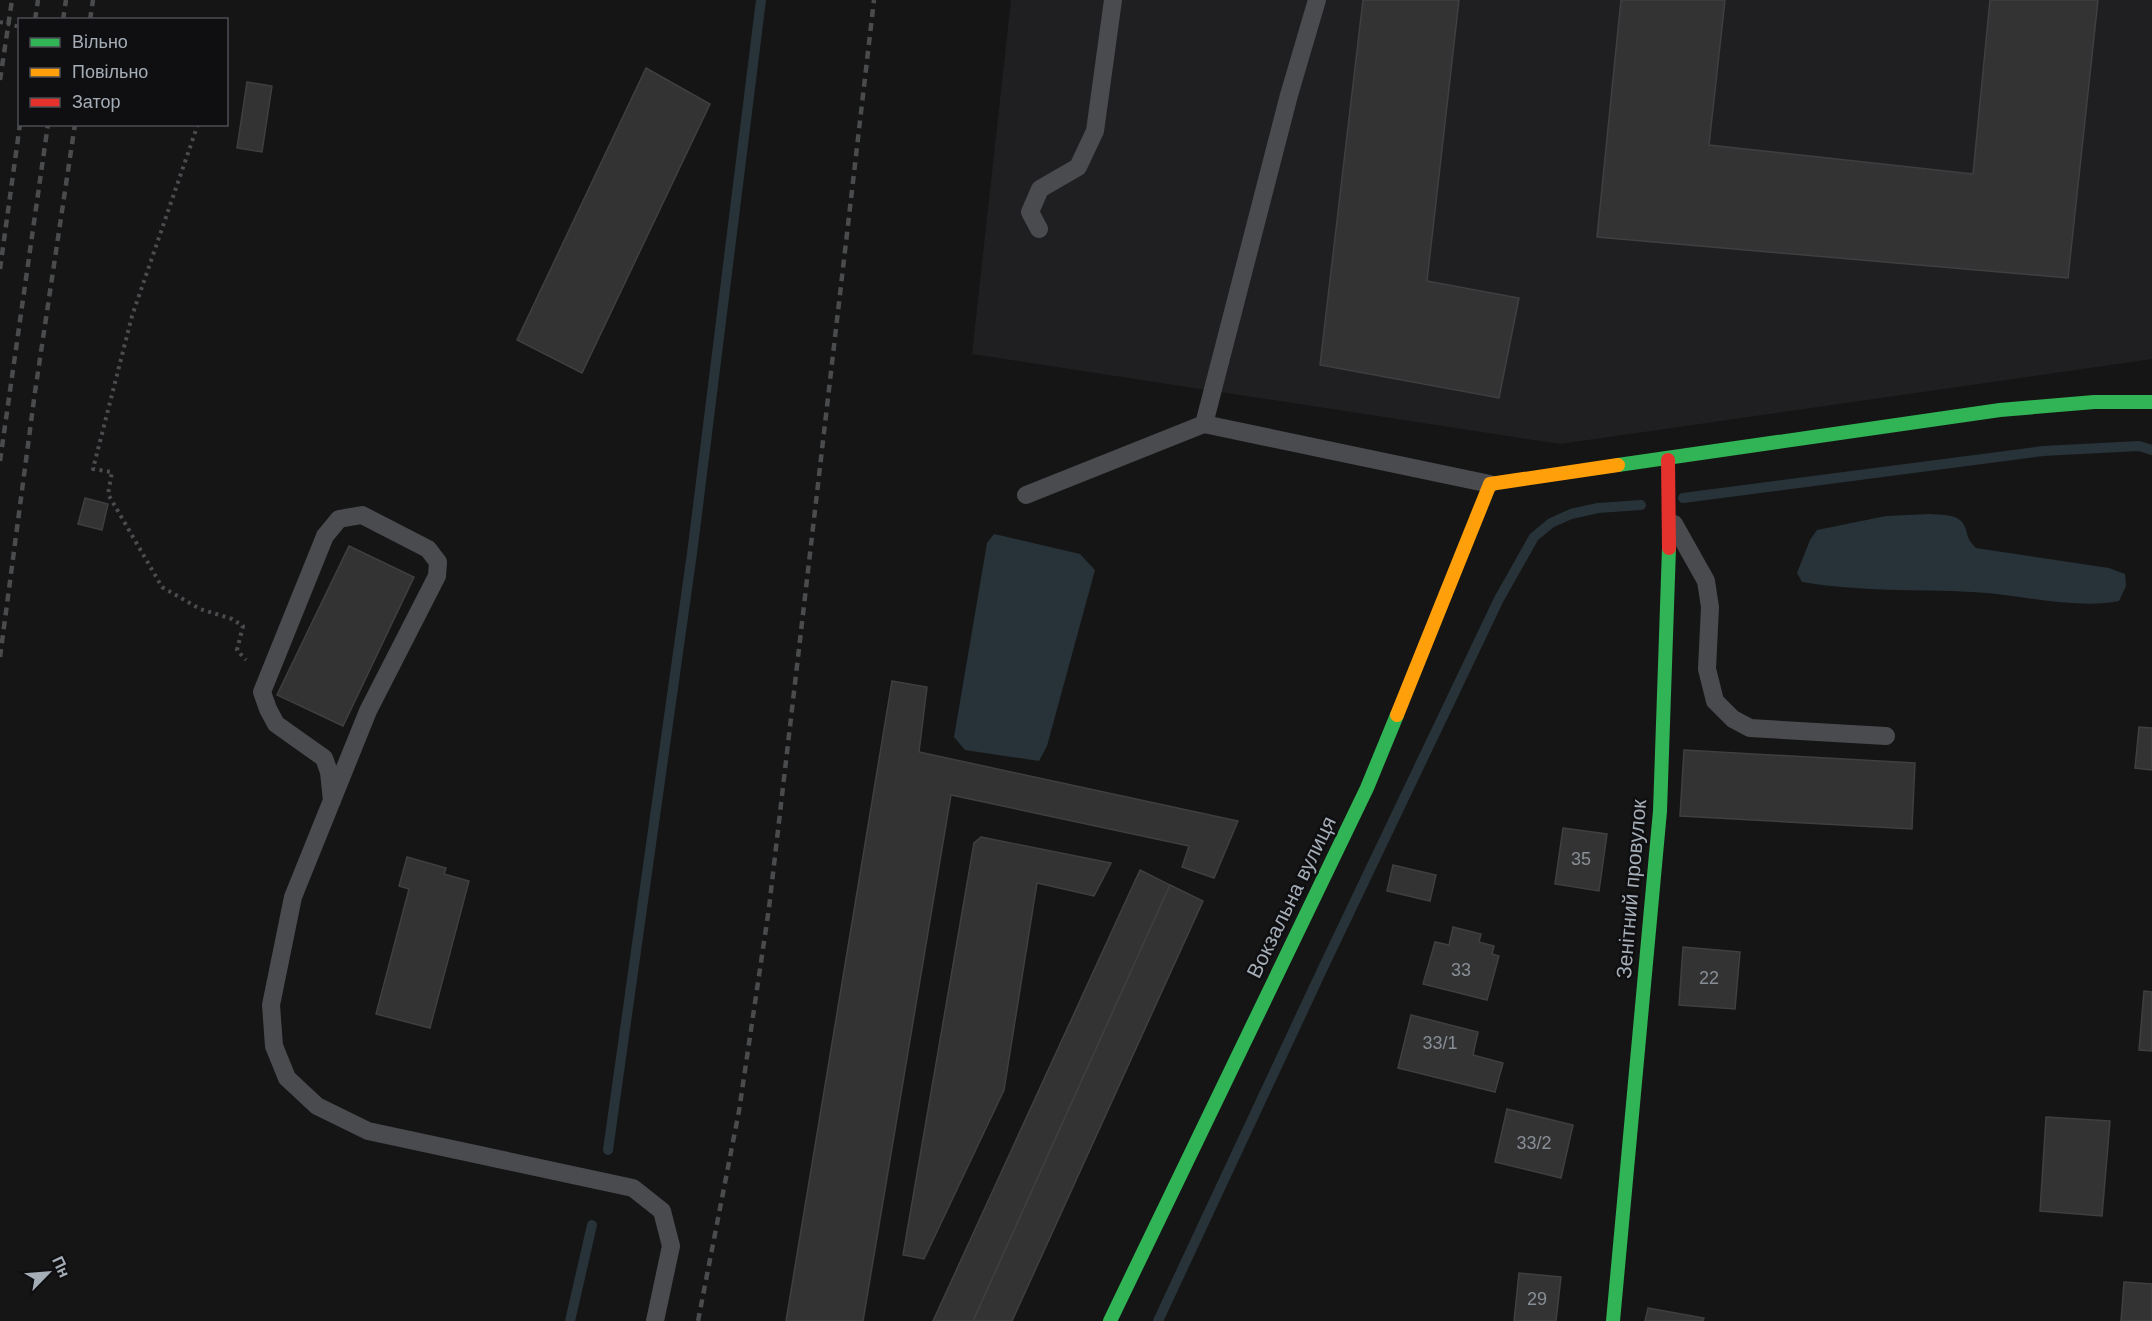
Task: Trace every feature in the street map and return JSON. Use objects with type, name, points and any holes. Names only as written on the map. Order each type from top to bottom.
[{"type":"street","points":[[1490,484],[2000,411],[2094,402],[2152,402]]},
{"type":"street","name":"Зенітний провулок","points":[[1613,1321],[1660,810],[1670,517],[1668,460]]},
{"type":"street","name":"Вокзальна вулиця","points":[[1110,1321],[1367,788],[1490,484]]},
{"type":"lane","points":[[1039,229],[1030,213],[1040,189],[1078,167],[1095,131],[1113,0]]},
{"type":"lane","points":[[1204,424],[1289,94],[1317,0]]},
{"type":"lane","points":[[1026,495],[1204,424],[1490,484]]},
{"type":"lane","points":[[332,801],[329,771],[324,758],[276,724],[262,692],[325,536],[339,519],[362,515],[428,549],[438,562],[437,576],[368,711],[332,801],[293,897],[272,1005],[274,1046],[287,1078],[316,1106],[368,1131],[633,1188],[662,1211],[671,1246],[655,1321]]},
{"type":"lane","points":[[1670,517],[1706,581],[1710,607],[1707,669],[1715,701],[1733,719],[1750,728],[1886,736]]},
{"type":"path","points":[[0,22],[18,26]]},
{"type":"path","points":[[197,126],[132,316],[93,469],[112,472],[108,494],[162,587],[201,609],[232,619],[243,626],[237,650],[266,682]]},
{"type":"shaded area","points":[[1011,0],[2152,0],[2152,359],[1560,444],[972,354]]},
{"type":"shaded area","points":[[1948,515],[1959,519],[1976,548],[2109,568],[2125,574],[2126,586],[2119,601],[2084,604],[1990,593],[1866,589],[1823,585],[1802,582],[1797,573],[1810,540],[1817,530],[1886,516]]},
{"type":"shaded area","points":[[994,534],[1080,554],[1095,570],[1047,746],[1039,761],[965,750],[954,737],[987,543]]},
{"type":"building","points":[[1363,0],[1459,0],[1427,281],[1519,298],[1499,398],[1320,365]]},
{"type":"building","points":[[1621,0],[1725,0],[1709,145],[1973,174],[1990,0],[2098,0],[2068,278],[1597,237]]},
{"type":"building","points":[[646,68],[710,104],[582,373],[517,340]]},
{"type":"building","points":[[247,82],[272,86],[262,152],[237,148]]},
{"type":"building","points":[[85,498],[108,504],[102,530],[78,524]]},
{"type":"building","points":[[349,546],[414,577],[343,726],[277,695]]},
{"type":"building","points":[[892,681],[927,687],[919,752],[1238,821],[1214,878],[1182,867],[1189,846],[951,795],[863,1321],[786,1321]]},
{"type":"building","points":[[2139,727],[2152,728],[2152,770],[2135,768]]},
{"type":"building","points":[[1684,750],[1915,763],[1912,829],[1680,816]]},
{"type":"building","points":[[1563,828],[1607,834],[1599,891],[1555,884]]},
{"type":"building","points":[[981,837],[1111,863],[1094,896],[1037,883],[1004,1090],[924,1259],[903,1255],[974,843]]},
{"type":"building","points":[[407,857],[446,868],[444,874],[469,881],[430,1028],[376,1014],[409,889],[399,886]]},
{"type":"building","points":[[1393,865],[1436,875],[1430,901],[1387,891]]},
{"type":"building","points":[[1140,870],[1170,885],[973,1321],[933,1321]]},
{"type":"building","points":[[1170,885],[1203,901],[1012,1321],[973,1321]]},
{"type":"building","points":[[1453,927],[1481,934],[1479,942],[1494,946],[1492,954],[1499,956],[1487,1000],[1423,984],[1435,942],[1449,945]]},
{"type":"building","points":[[1683,947],[1740,952],[1735,1009],[1679,1005]]},
{"type":"building","points":[[2144,991],[2152,992],[2152,1051],[2139,1050]]},
{"type":"building","points":[[1411,1015],[1478,1032],[1473,1055],[1503,1063],[1495,1092],[1398,1068]]},
{"type":"building","points":[[1507,1109],[1573,1125],[1561,1178],[1495,1162]]},
{"type":"building","points":[[2046,1117],[2110,1121],[2102,1216],[2040,1211]]},
{"type":"building","points":[[1519,1273],[1561,1277],[1556,1321],[1514,1321]]},
{"type":"building","points":[[2124,1282],[2152,1284],[2152,1321],[2121,1321]]},
{"type":"building","points":[[1648,1308],[1704,1318],[1703,1321],[1645,1321]]},
{"type":"waterway","points":[[608,1150],[693,546],[761,0]]},
{"type":"waterway","points":[[1683,498],[2043,451],[2139,446],[2152,450]]},
{"type":"waterway","points":[[1158,1321],[1499,599],[1534,537],[1551,523],[1571,514],[1598,508],[1641,505]]},
{"type":"waterway","points":[[570,1321],[592,1225]]},
{"type":"railway","points":[[0,80],[12,0]]},
{"type":"railway","points":[[35,18],[38,0]]},
{"type":"railway","points":[[63,18],[66,0]]},
{"type":"railway","points":[[90,18],[93,0]]},
{"type":"railway","points":[[698,1321],[739,1111],[769,908],[874,0]]},
{"type":"railway","points":[[0,269],[20,126]]},
{"type":"railway","points":[[0,461],[48,126]]},
{"type":"railway","points":[[0,657],[35,392],[75,126]]},
{"type":"traffic: fast","points":[[1618,465],[2000,410],[2094,402],[2152,402]]},
{"type":"traffic: fast","points":[[1613,1321],[1660,811],[1669,548]]},
{"type":"traffic: fast","points":[[1110,1321],[1367,788],[1397,715]]},
{"type":"traffic: slow","points":[[1397,715],[1490,484],[1618,465]]},
{"type":"traffic: jam","points":[[1668,460],[1669,548]]}]
